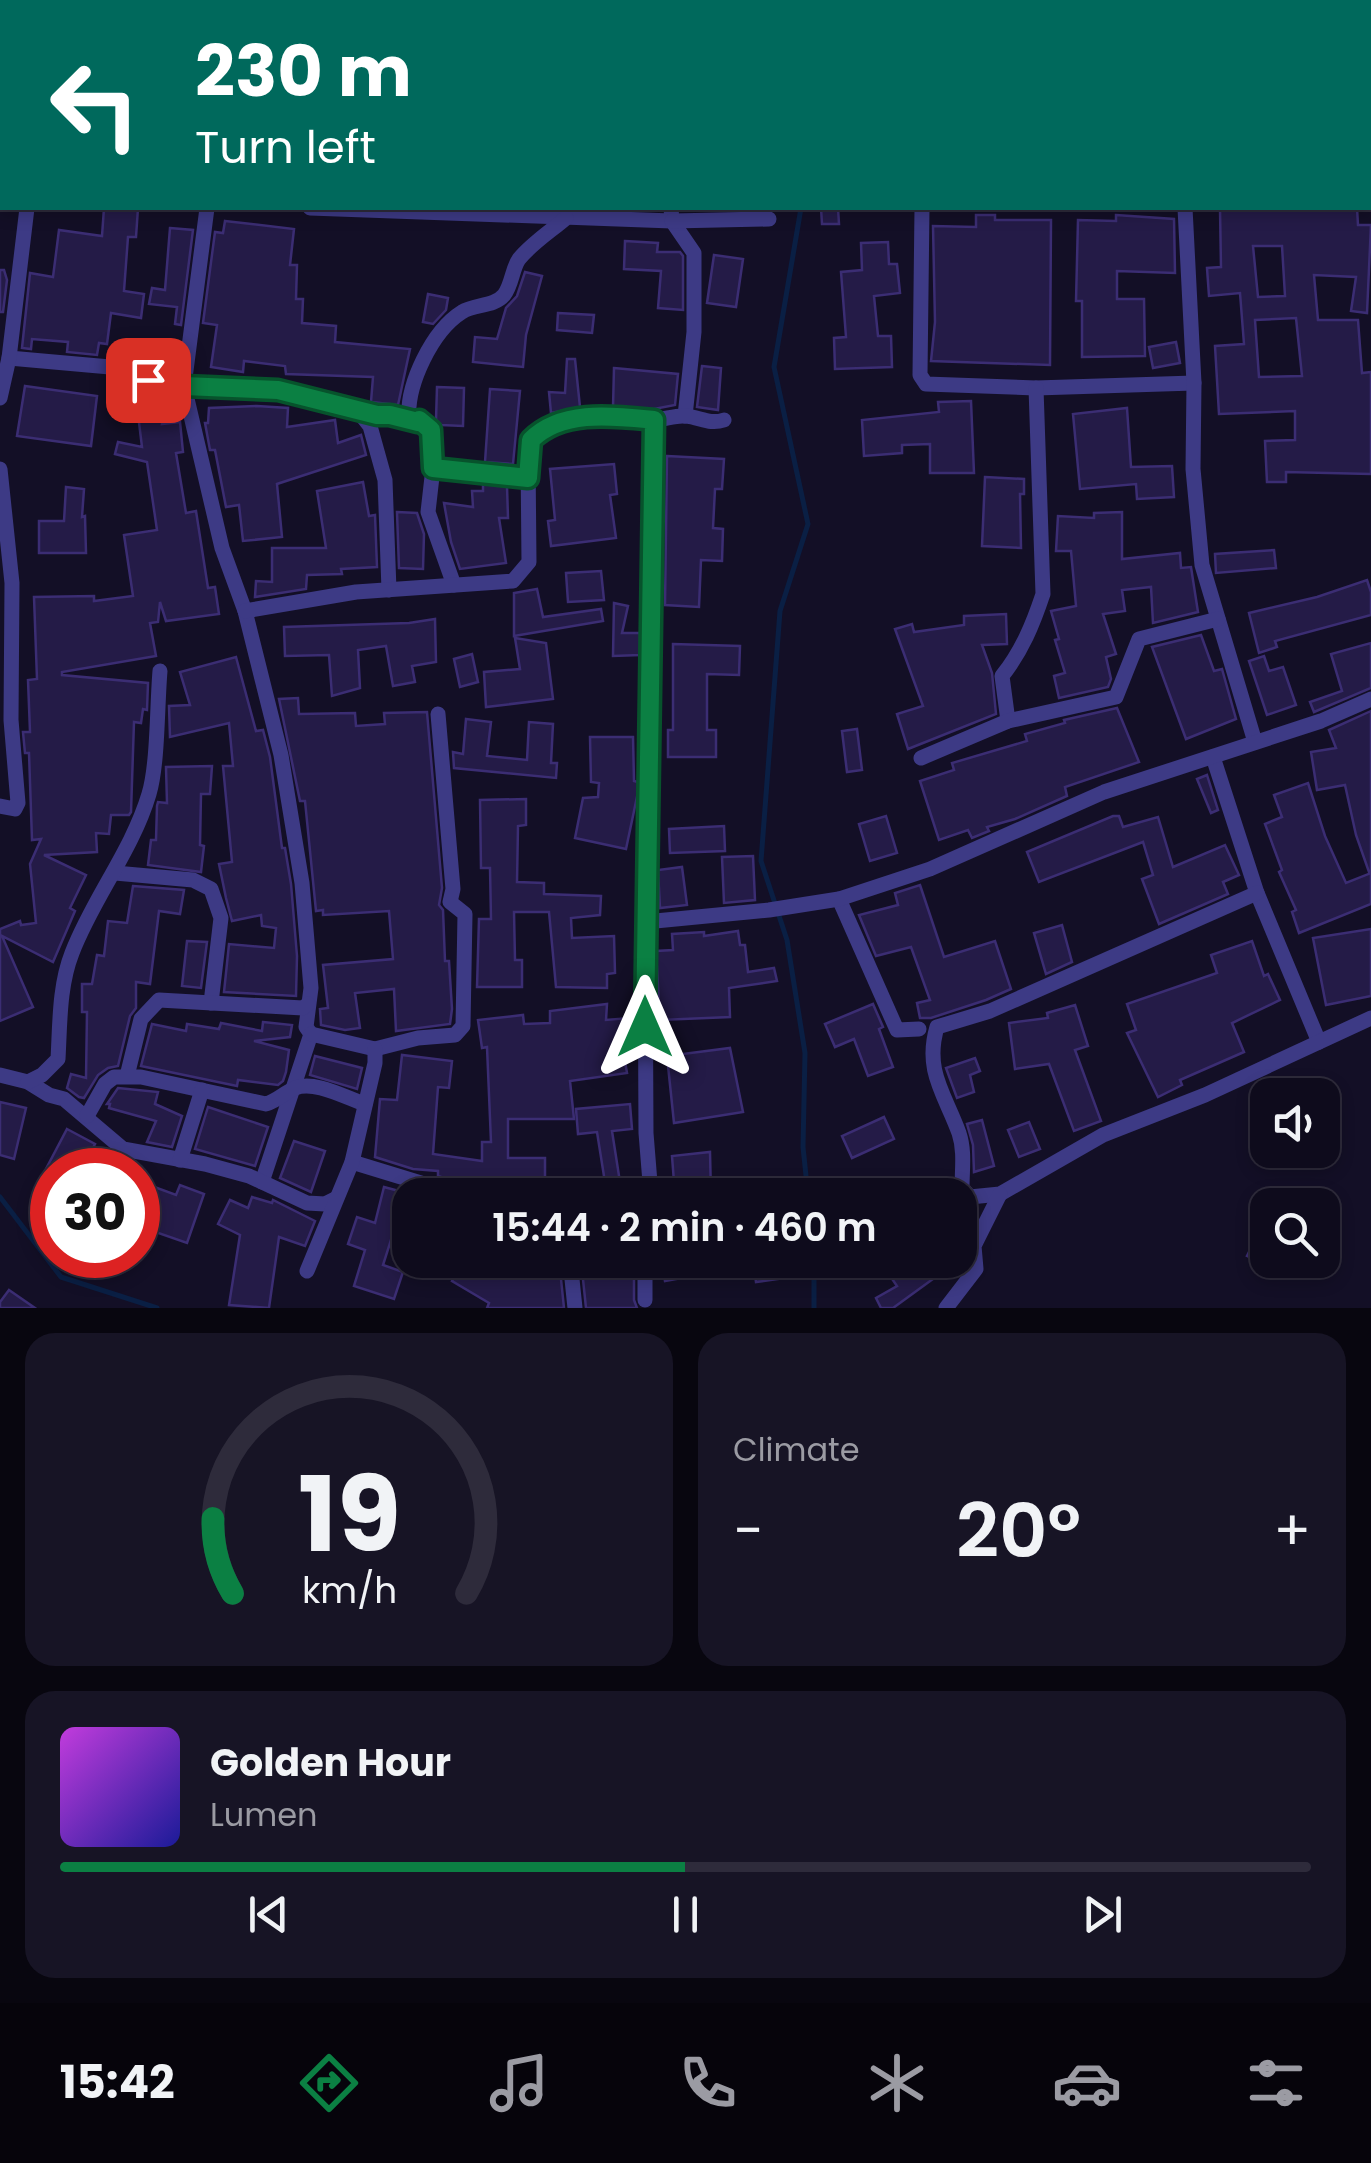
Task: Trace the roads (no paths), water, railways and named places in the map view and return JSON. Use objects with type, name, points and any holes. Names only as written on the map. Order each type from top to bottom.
[{"type":"street","points":[[0,398],[9,358],[27,210]]},
{"type":"street","points":[[207,210],[184,386],[222,548],[245,611],[284,773],[302,883],[311,988],[306,1027],[311,1034],[375,1048],[418,1038],[456,1035],[463,1026],[465,914],[450,902],[453,889],[438,714]]},
{"type":"street","points":[[361,210],[566,218],[672,214],[769,218]]},
{"type":"street","points":[[922,210],[922,380],[935,386],[1036,388],[1194,383]]},
{"type":"street","points":[[1186,210],[1194,383],[1193,469],[1202,565],[1255,742]]},
{"type":"street","points":[[672,214],[694,253],[694,332],[684,416]]},
{"type":"street","points":[[410,420],[412,385],[426,353],[463,310],[490,304],[504,295],[520,259],[566,218]]},
{"type":"street","points":[[9,358],[110,367],[148,380],[184,386],[278,390],[377,415],[419,420],[431,430],[433,468],[428,512],[454,585]]},
{"type":"street","points":[[1008,721],[1002,676],[1033,626],[1043,594],[1036,388]]},
{"type":"street","points":[[354,407],[370,426],[386,480],[389,590]]},
{"type":"street","points":[[245,611],[356,592],[514,581],[529,562],[531,440],[541,431],[568,420],[615,416],[654,420],[684,416],[714,423],[724,420]]},
{"type":"street","points":[[650,1178],[645,922],[654,420]]},
{"type":"street","points":[[433,468],[528,478]]},
{"type":"street","points":[[0,469],[18,803],[15,809],[0,806]]},
{"type":"street","points":[[921,758],[1008,721],[1116,697],[1139,639],[1218,620]]},
{"type":"street","points":[[28,1082],[58,1059],[61,996],[70,955],[102,889],[115,873],[150,792],[160,672]]},
{"type":"street","points":[[645,922],[839,899],[930,868],[1104,792],[1320,721],[1371,699]]},
{"type":"street","points":[[1213,757],[1257,893],[1318,1042]]},
{"type":"street","points":[[115,873],[192,880],[211,890],[221,918],[211,1003]]},
{"type":"street","points":[[1257,893],[990,1011],[937,1028],[931,1048],[938,1090],[960,1135],[964,1159],[962,1188],[970,1198],[1000,1194],[1103,1135],[1205,1095],[1371,1018]]},
{"type":"street","points":[[839,899],[896,1030],[919,1028]]},
{"type":"street","points":[[127,1076],[141,1019],[159,1000],[303,1008],[308,1004]]},
{"type":"street","points":[[262,1182],[311,1034]]},
{"type":"street","points":[[307,1272],[352,1162],[375,1048]]},
{"type":"street","points":[[0,1075],[28,1082],[64,1099],[87,1116],[103,1136],[123,1149],[262,1182],[307,1202],[325,1204],[335,1199]]},
{"type":"street","points":[[87,1116],[114,1076],[266,1104],[308,1085],[366,1104]]},
{"type":"street","points":[[180,1160],[202,1090]]},
{"type":"street","points":[[352,1162],[404,1178]]},
{"type":"street","points":[[946,1308],[976,1269],[974,1246],[1000,1194]]},
{"type":"street","points":[[572,1278],[575,1308]]},
{"type":"street","points":[[644,1300],[645,1278]]},
{"type":"waterway","points":[[801,210],[774,367],[808,524],[780,611],[761,861],[787,940],[805,1053],[806,1178]]},
{"type":"waterway","points":[[0,1197],[61,1277],[157,1308]]},
{"type":"waterway","points":[[814,1278],[814,1308]]}]
